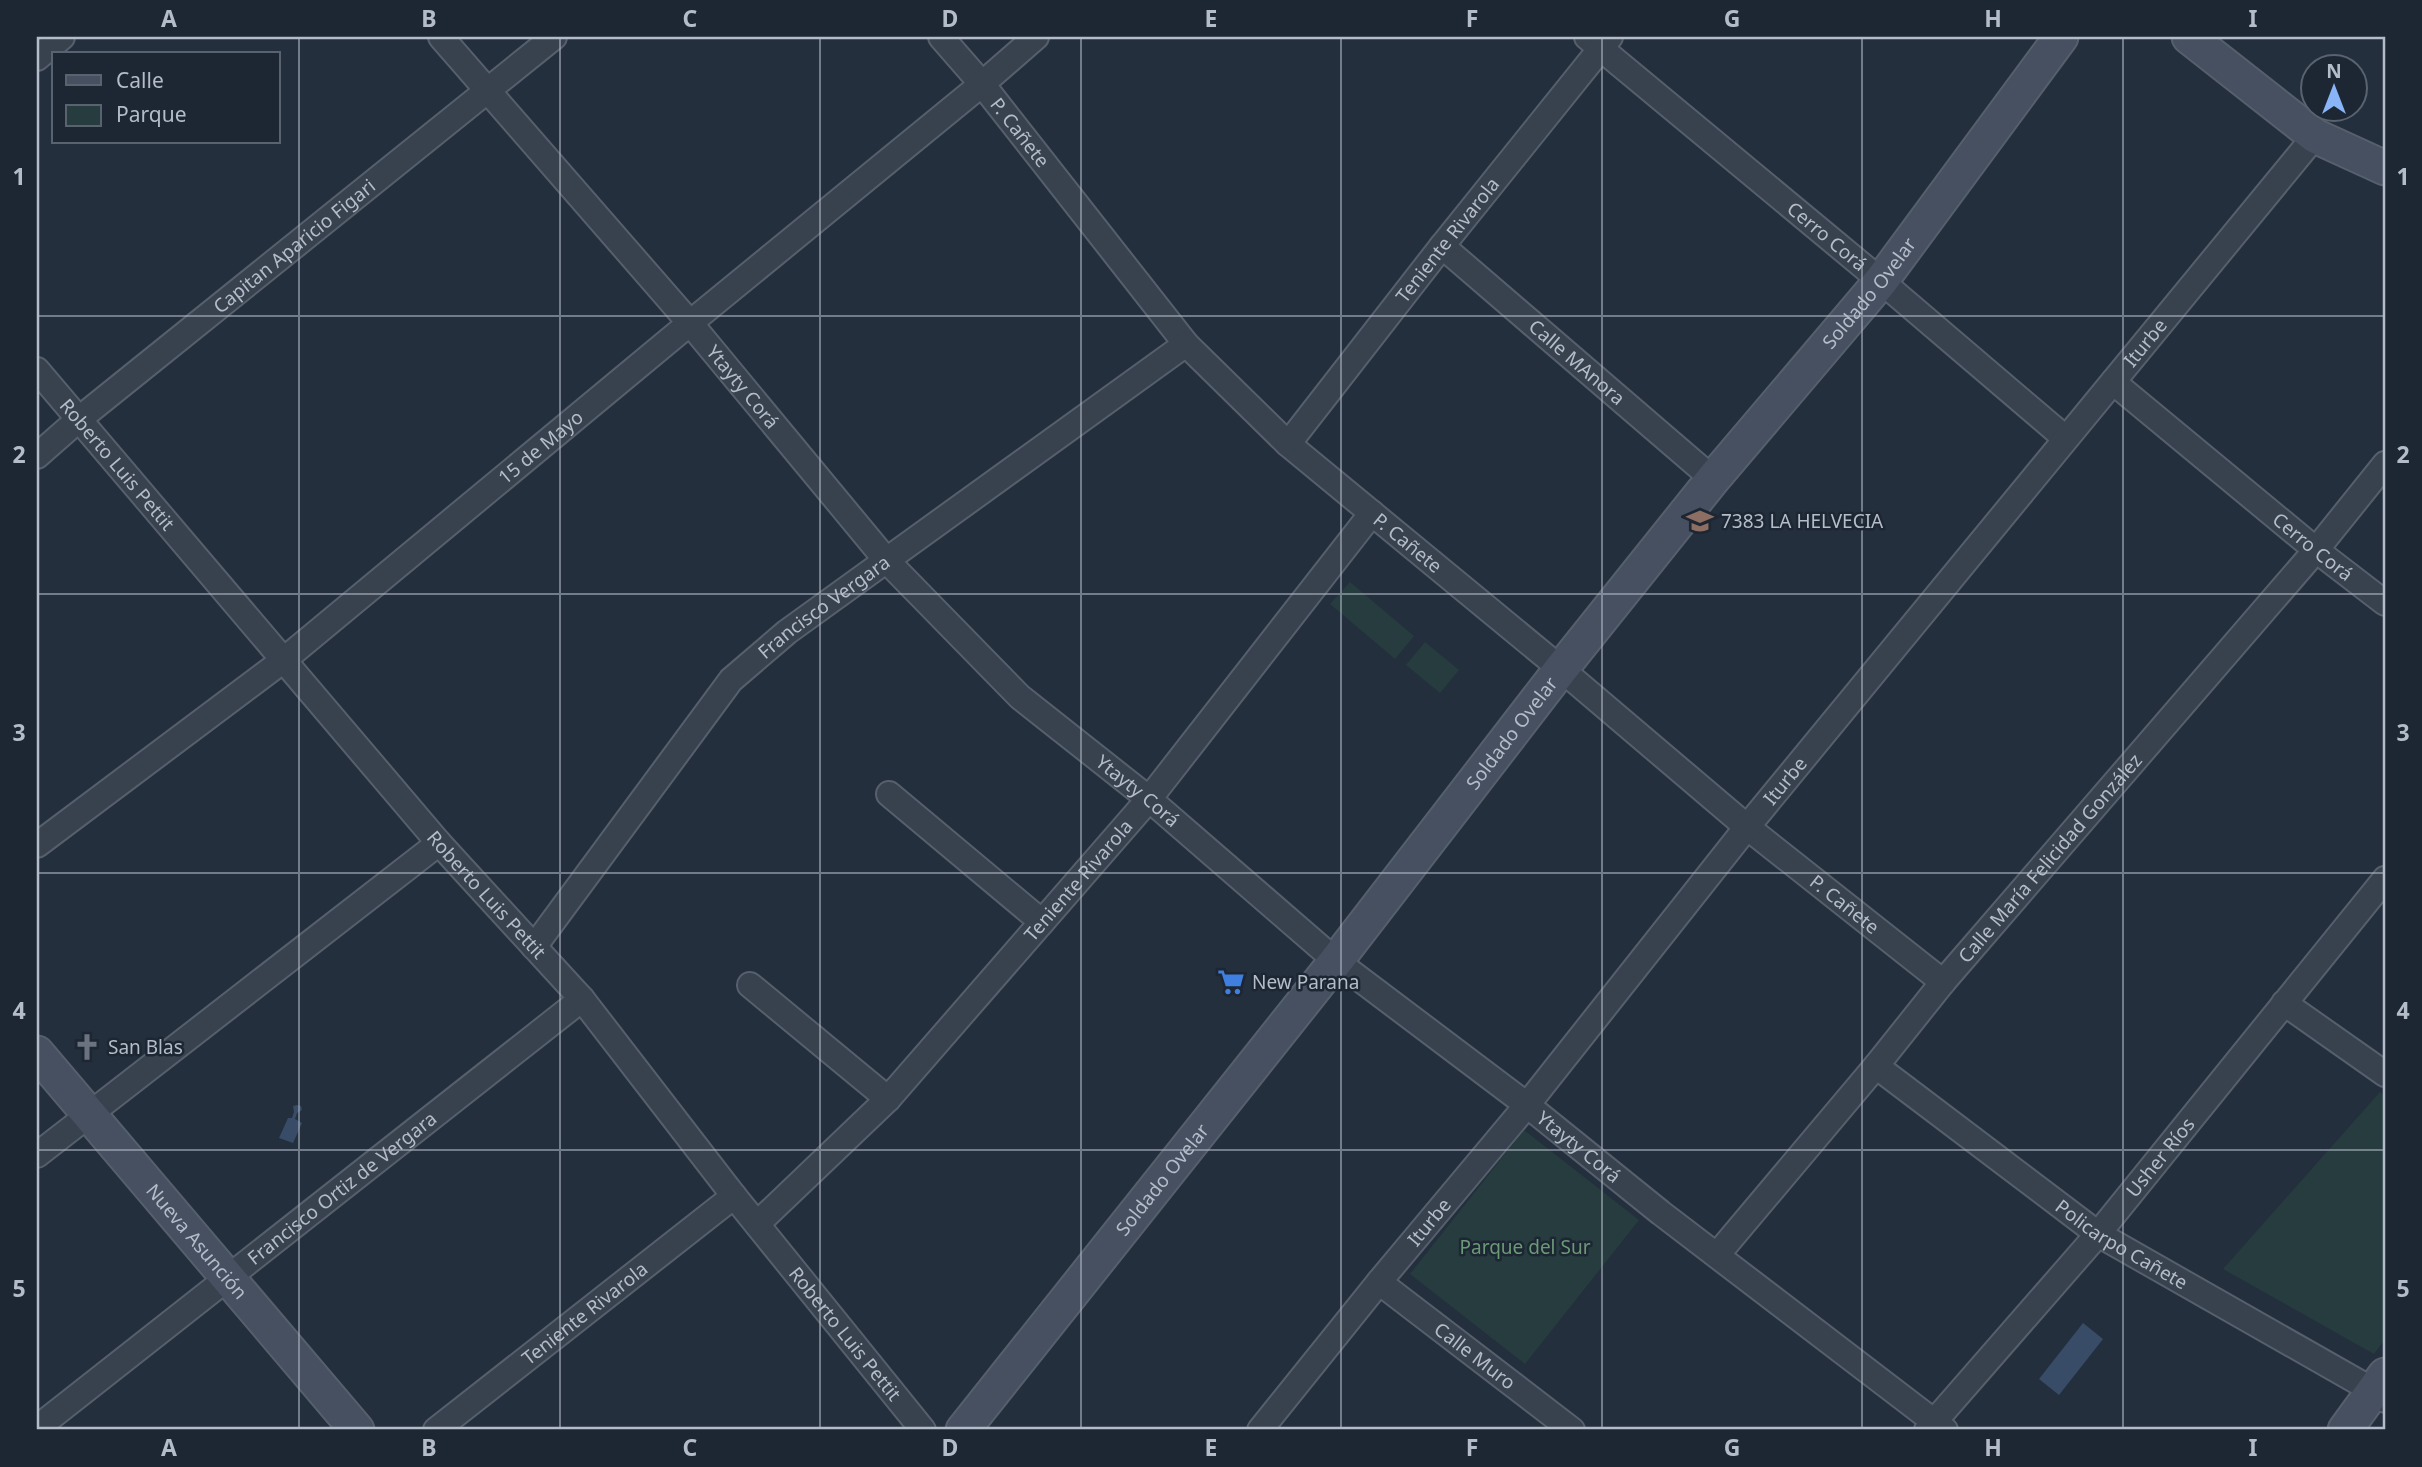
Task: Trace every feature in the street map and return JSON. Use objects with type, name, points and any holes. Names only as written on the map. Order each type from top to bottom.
[{"type":"main road","name":"Soldado Ovelar","points":[[963,1430],[1336,961],[1561,668],[1713,479],[1881,281],[2061,37]]},
{"type":"main road","points":[[2189,37],[2315,136],[2385,169]]},
{"type":"main road","name":"Nueva Asunción","points":[[37,1053],[357,1430]]},
{"type":"main road","points":[[2345,1430],[2381,1388]]},
{"type":"street","points":[[37,58],[62,37]]},
{"type":"street","name":"Ytayty Corá","points":[[441,37],[690,323],[887,561],[1020,697],[1149,799],[1336,961],[1527,1105],[1935,1428]]},
{"type":"street","name":"Capitan Aparicio Figari","points":[[37,456],[78,420],[554,37]]},
{"type":"street","name":"P. Cañete","points":[[941,37],[982,84],[1186,344],[1288,444],[1561,668],[1747,827],[1943,982]]},
{"type":"street","name":"15 de Mayo","points":[[37,845],[285,659],[1036,37]]},
{"type":"street","name":"Cerro Corá","points":[[1599,40],[2065,438]]},
{"type":"street","name":"Teniente Rivarola","points":[[1288,444],[1599,40]]},
{"type":"street","name":"Iturbe","points":[[1260,1430],[1527,1105],[1747,827],[2315,136]]},
{"type":"street","name":"Calle MAnora","points":[[1442,246],[1713,479]]},
{"type":"street","name":"Francisco Vergara","points":[[534,947],[731,680],[787,632],[1186,344]]},
{"type":"street","name":"Roberto Luis Pettit","points":[[37,370],[439,843],[582,999],[734,1196],[923,1430]]},
{"type":"street","name":"Cerro Corá","points":[[2113,382],[2316,550],[2385,603]]},
{"type":"street","name":"Calle María Felicidad González","points":[[1717,1255],[1877,1066],[1943,982],[2316,550],[2385,464]]},
{"type":"street","name":"Teniente Rivarola","points":[[757,1224],[888,1098],[1149,799],[1372,513]]},
{"type":"street","points":[[889,794],[1042,922]]},
{"type":"street","points":[[37,1155],[439,843]]},
{"type":"street","name":"Usher Ríos","points":[[1935,1428],[2098,1234],[2385,879]]},
{"type":"street","points":[[750,985],[888,1098]]},
{"type":"street","name":"Francisco Ortiz de Vergara","points":[[37,1428],[582,999]]},
{"type":"street","points":[[2284,1003],[2385,1074]]},
{"type":"street","name":"Policarpo Cañete","points":[[1877,1066],[2098,1234],[2381,1388]]},
{"type":"street","name":"Teniente Rivarola","points":[[436,1430],[734,1196]]},
{"type":"street","name":"Calle Muro","points":[[1379,1282],[1572,1430]]},
{"type":"green space","points":[[1350,582],[1414,636],[1395,659],[1330,604]]},
{"type":"green space","points":[[1425,642],[1459,670],[1440,693],[1406,665]]},
{"type":"green space","points":[[2380,1092],[2385,1096],[2385,1339],[2374,1354],[2223,1269]]},
{"type":"green space","name":"Parque del Sur","points":[[1524,1130],[1639,1220],[1525,1364],[1410,1274]]},
{"type":"water","points":[[293,1106],[301,1106],[302,1110],[297,1113],[295,1119],[302,1123],[293,1143],[279,1138],[288,1118],[292,1118]]},
{"type":"water","points":[[2083,1323],[2103,1339],[2059,1395],[2039,1379]]},
{"type":"place","name":"7383 LA HELVECIA","points":[[1700,521]]},
{"type":"place","name":"New Parana","points":[[1231,982]]},
{"type":"place","name":"San Blas","points":[[87,1047]]}]
